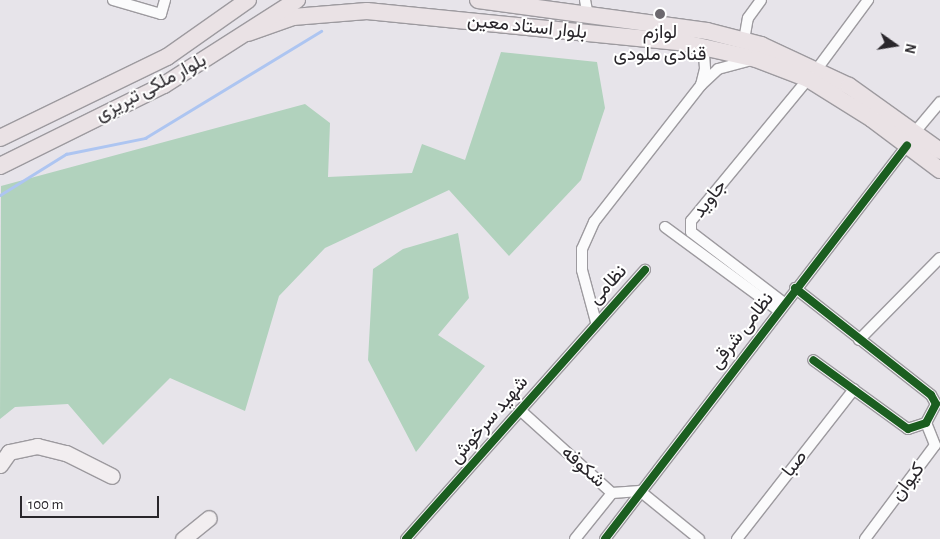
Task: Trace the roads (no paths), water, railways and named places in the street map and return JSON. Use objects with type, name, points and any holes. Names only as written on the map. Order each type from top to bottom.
[{"type":"main road","name":"بلوار ملکى تبریزى","points":[[0,138],[167,57],[248,0]]},
{"type":"main road","name":"بلوار ملکى تبریزى","points":[[0,166],[164,85],[297,0]]},
{"type":"main road","points":[[358,0],[362,5],[381,13]]},
{"type":"main road","name":"بلوار استاد معین","points":[[478,0],[587,7],[744,40],[813,74],[911,138],[940,151]]},
{"type":"main road","points":[[248,33],[293,17],[381,13]]},
{"type":"main road","name":"بلوار استاد معین","points":[[381,13],[692,44],[813,74]]},
{"type":"main road","name":"بلوار استاد معین","points":[[911,138],[940,170]]},
{"type":"street","points":[[113,0],[161,14],[166,0]]},
{"type":"street","points":[[744,40],[748,18],[760,0]]},
{"type":"street","points":[[813,74],[868,0]]},
{"type":"street","points":[[692,44],[704,54],[706,70],[702,85]]},
{"type":"street","points":[[596,322],[582,270],[582,249],[594,222],[702,85],[718,69],[756,59]]},
{"type":"street","name":"جاوید","points":[[781,306],[691,232],[691,221],[813,74]]},
{"type":"street","name":"نظامی شرقی","points":[[605,539],[781,306],[940,102]]},
{"type":"street","points":[[665,227],[781,306]]},
{"type":"street","points":[[859,340],[940,258]]},
{"type":"street","name":"نظامی","points":[[596,322],[645,270]]},
{"type":"street","points":[[795,288],[938,402],[926,423],[908,429],[814,360]]},
{"type":"street","name":"شهید سرخوش","points":[[406,539],[596,322]]},
{"type":"street","name":"صبا","points":[[737,539],[854,389]]},
{"type":"street","name":"شکوفه","points":[[520,410],[612,493],[640,491]]},
{"type":"street","name":"کیوان","points":[[865,539],[938,447],[926,423]]},
{"type":"street","points":[[0,465],[9,452],[38,446],[66,453],[112,476]]},
{"type":"street","points":[[640,491],[699,539]]},
{"type":"street","points":[[575,539],[612,493]]},
{"type":"street","points":[[183,539],[209,518]]},
{"type":"waterway","points":[[0,195],[66,154],[145,138],[321,31]]},
{"type":"place","name":"لوازم قنادی ملودی","points":[[660,14]]}]
